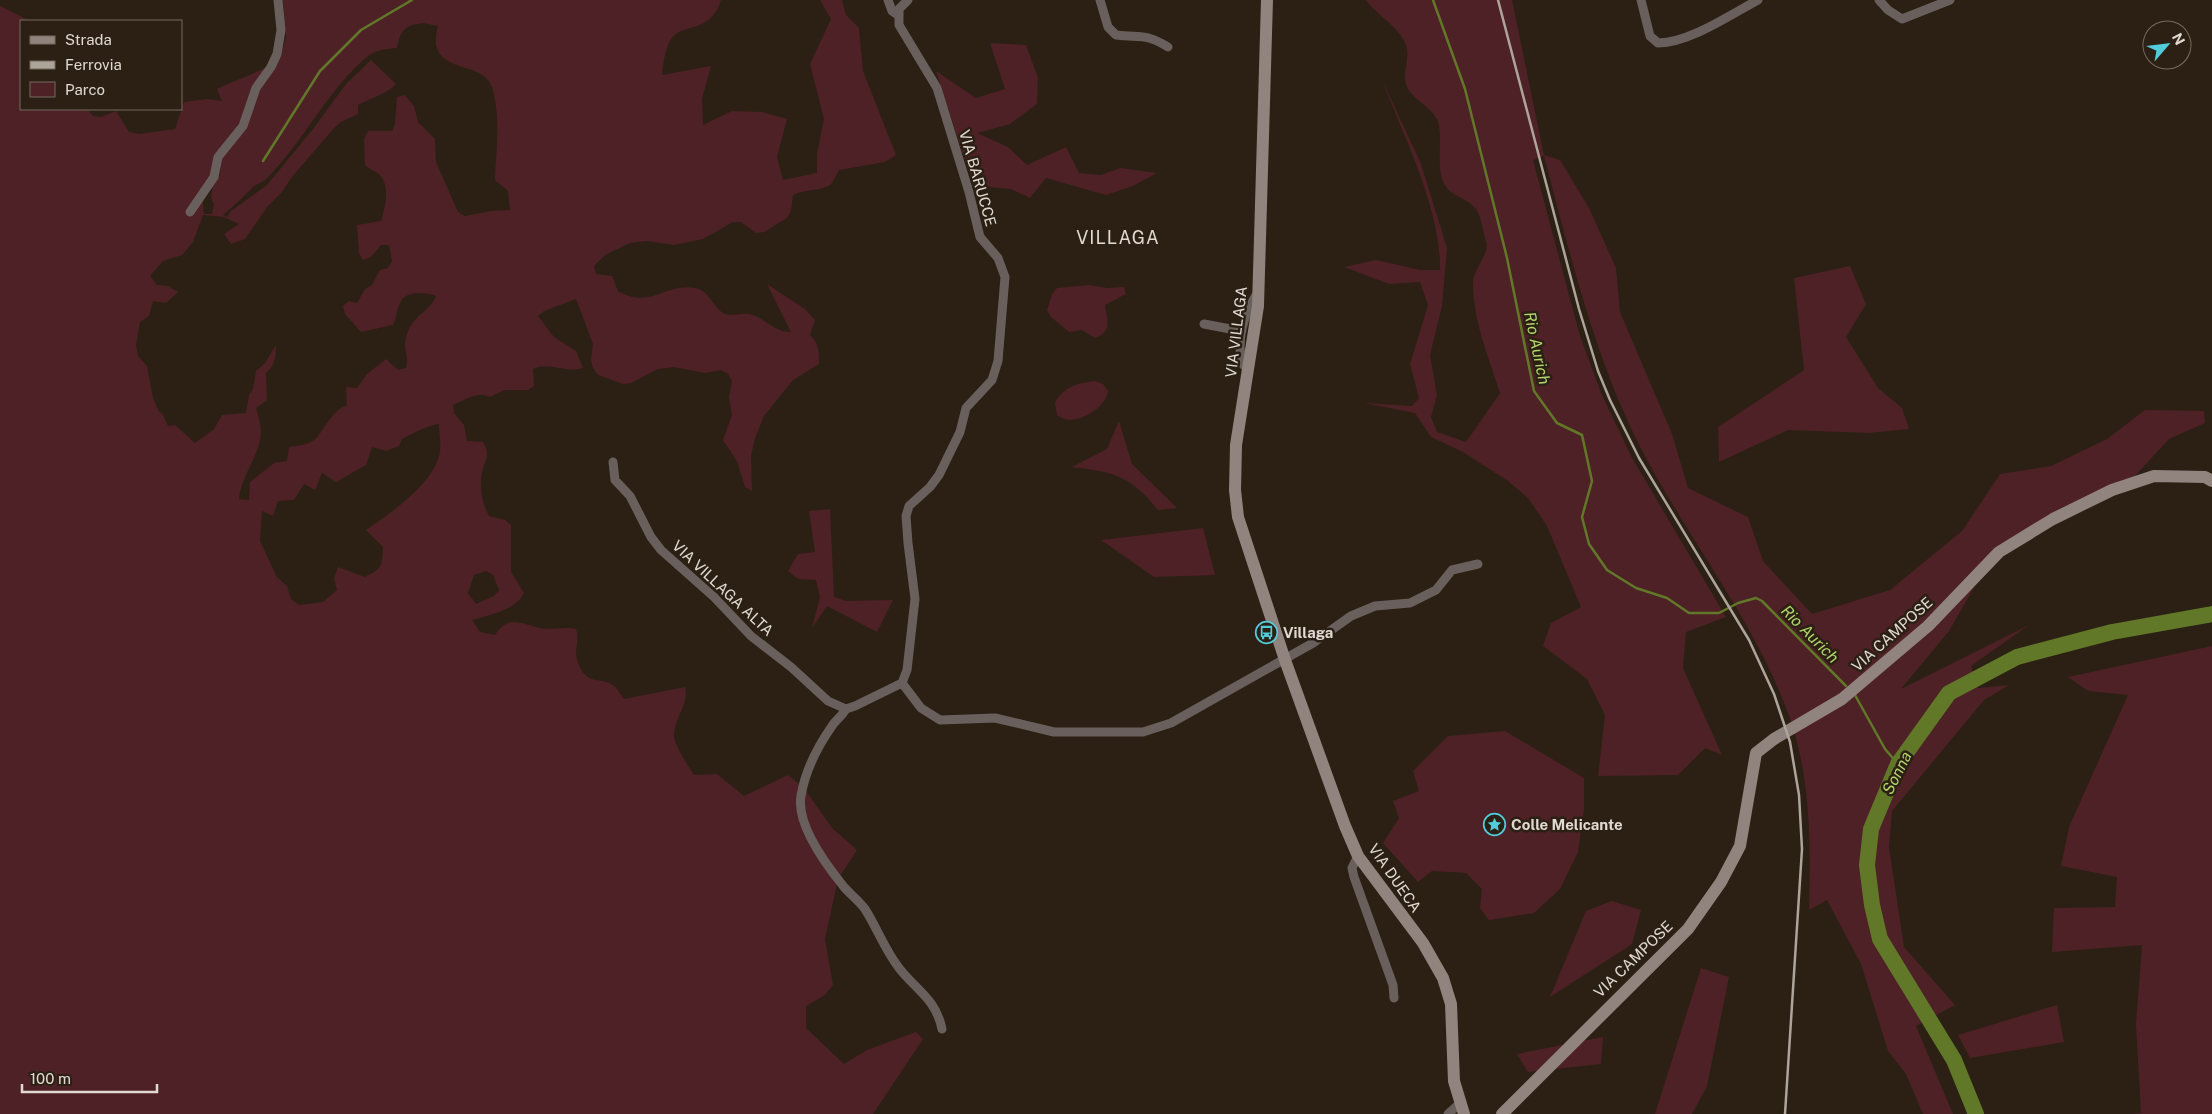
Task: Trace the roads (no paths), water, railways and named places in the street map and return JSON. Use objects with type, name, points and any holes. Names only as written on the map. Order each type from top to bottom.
[{"type":"street","points":[[190,212],[214,178],[218,157],[243,126],[256,88],[271,67],[277,54],[281,30],[278,0]]},
{"type":"street","name":"VIA BARUCCE","points":[[888,0],[892,11],[898,15],[899,25],[908,42],[937,88],[969,192],[980,237],[998,258],[1005,277],[998,361],[992,380],[966,408],[960,432],[940,475],[909,506],[906,516],[915,599],[907,670],[902,683]]},
{"type":"street","points":[[898,15],[899,9],[908,0]]},
{"type":"street","points":[[1100,0],[1108,27],[1116,35],[1142,35],[1153,38],[1168,47]]},
{"type":"street","name":"VIA VILLAGA","points":[[1267,0],[1258,292],[1249,368],[1236,445],[1235,490],[1238,518],[1285,660]]},
{"type":"street","points":[[1641,0],[1650,36],[1658,43],[1667,43],[1717,22],[1758,0]]},
{"type":"street","points":[[1879,0],[1888,10],[1902,19],[1950,0]]},
{"type":"street","points":[[1249,368],[1242,364],[1240,353],[1241,331],[1248,308],[1258,292]]},
{"type":"street","points":[[1204,324],[1241,331]]},
{"type":"street","name":"VIA VILLAGA ALTA","points":[[613,462],[615,480],[630,496],[651,536],[661,550],[714,597],[751,636],[791,666],[817,692],[833,704],[846,709]]},
{"type":"street","name":"VIA CAMPOSE","points":[[1502,1114],[1688,929],[1721,882],[1740,846],[1756,753],[1781,734],[1842,699],[1928,626],[1999,552],[2053,519],[2112,490],[2154,476],[2205,477],[2212,481]]},
{"type":"street","points":[[942,1029],[939,1014],[928,997],[911,984],[891,959],[864,907],[844,887],[824,859],[805,825],[801,797],[815,755],[833,725],[846,709],[902,683],[921,708],[940,720],[994,718],[1054,732],[1143,732],[1170,723],[1285,660],[1351,616],[1375,606],[1410,603],[1436,590],[1452,570],[1478,564]]},
{"type":"street","name":"VIA DUECA","points":[[1285,660],[1345,826],[1358,856],[1423,943],[1443,978],[1450,1004],[1454,1081],[1462,1109]]},
{"type":"street","points":[[1358,856],[1352,868],[1354,877],[1393,985],[1394,998]]},
{"type":"street","points":[[1448,1114],[1462,1109]]},
{"type":"waterway","points":[[263,161],[320,71],[361,30],[412,0]]},
{"type":"waterway","name":"Rio Aurich","points":[[1433,0],[1465,89],[1507,258],[1534,391],[1557,423],[1582,435],[1592,481],[1582,517],[1589,544],[1607,570],[1636,588],[1667,598],[1689,613],[1719,613],[1738,603],[1756,598],[1762,601],[1846,686]]},
{"type":"waterway","name":"Sonna","points":[[1976,1114],[1954,1060],[1880,939],[1872,905],[1867,865],[1871,829],[1898,764],[1949,693],[2017,657],[2112,632],[2212,614]]},
{"type":"waterway","name":"Rio Aurich","points":[[1855,695],[1885,749],[1898,764]]},
{"type":"railway","points":[[1498,0],[1579,309],[1598,371],[1610,400],[1639,458],[1749,640],[1774,694],[1790,742],[1799,795],[1802,849],[1785,1114]]},
{"type":"place","name":"Villaga","points":[[1267,632]]},
{"type":"place","name":"Colle Melicante","points":[[1495,824]]},
{"type":"district","name":"VILLAGA","points":[[1118,237]]}]
